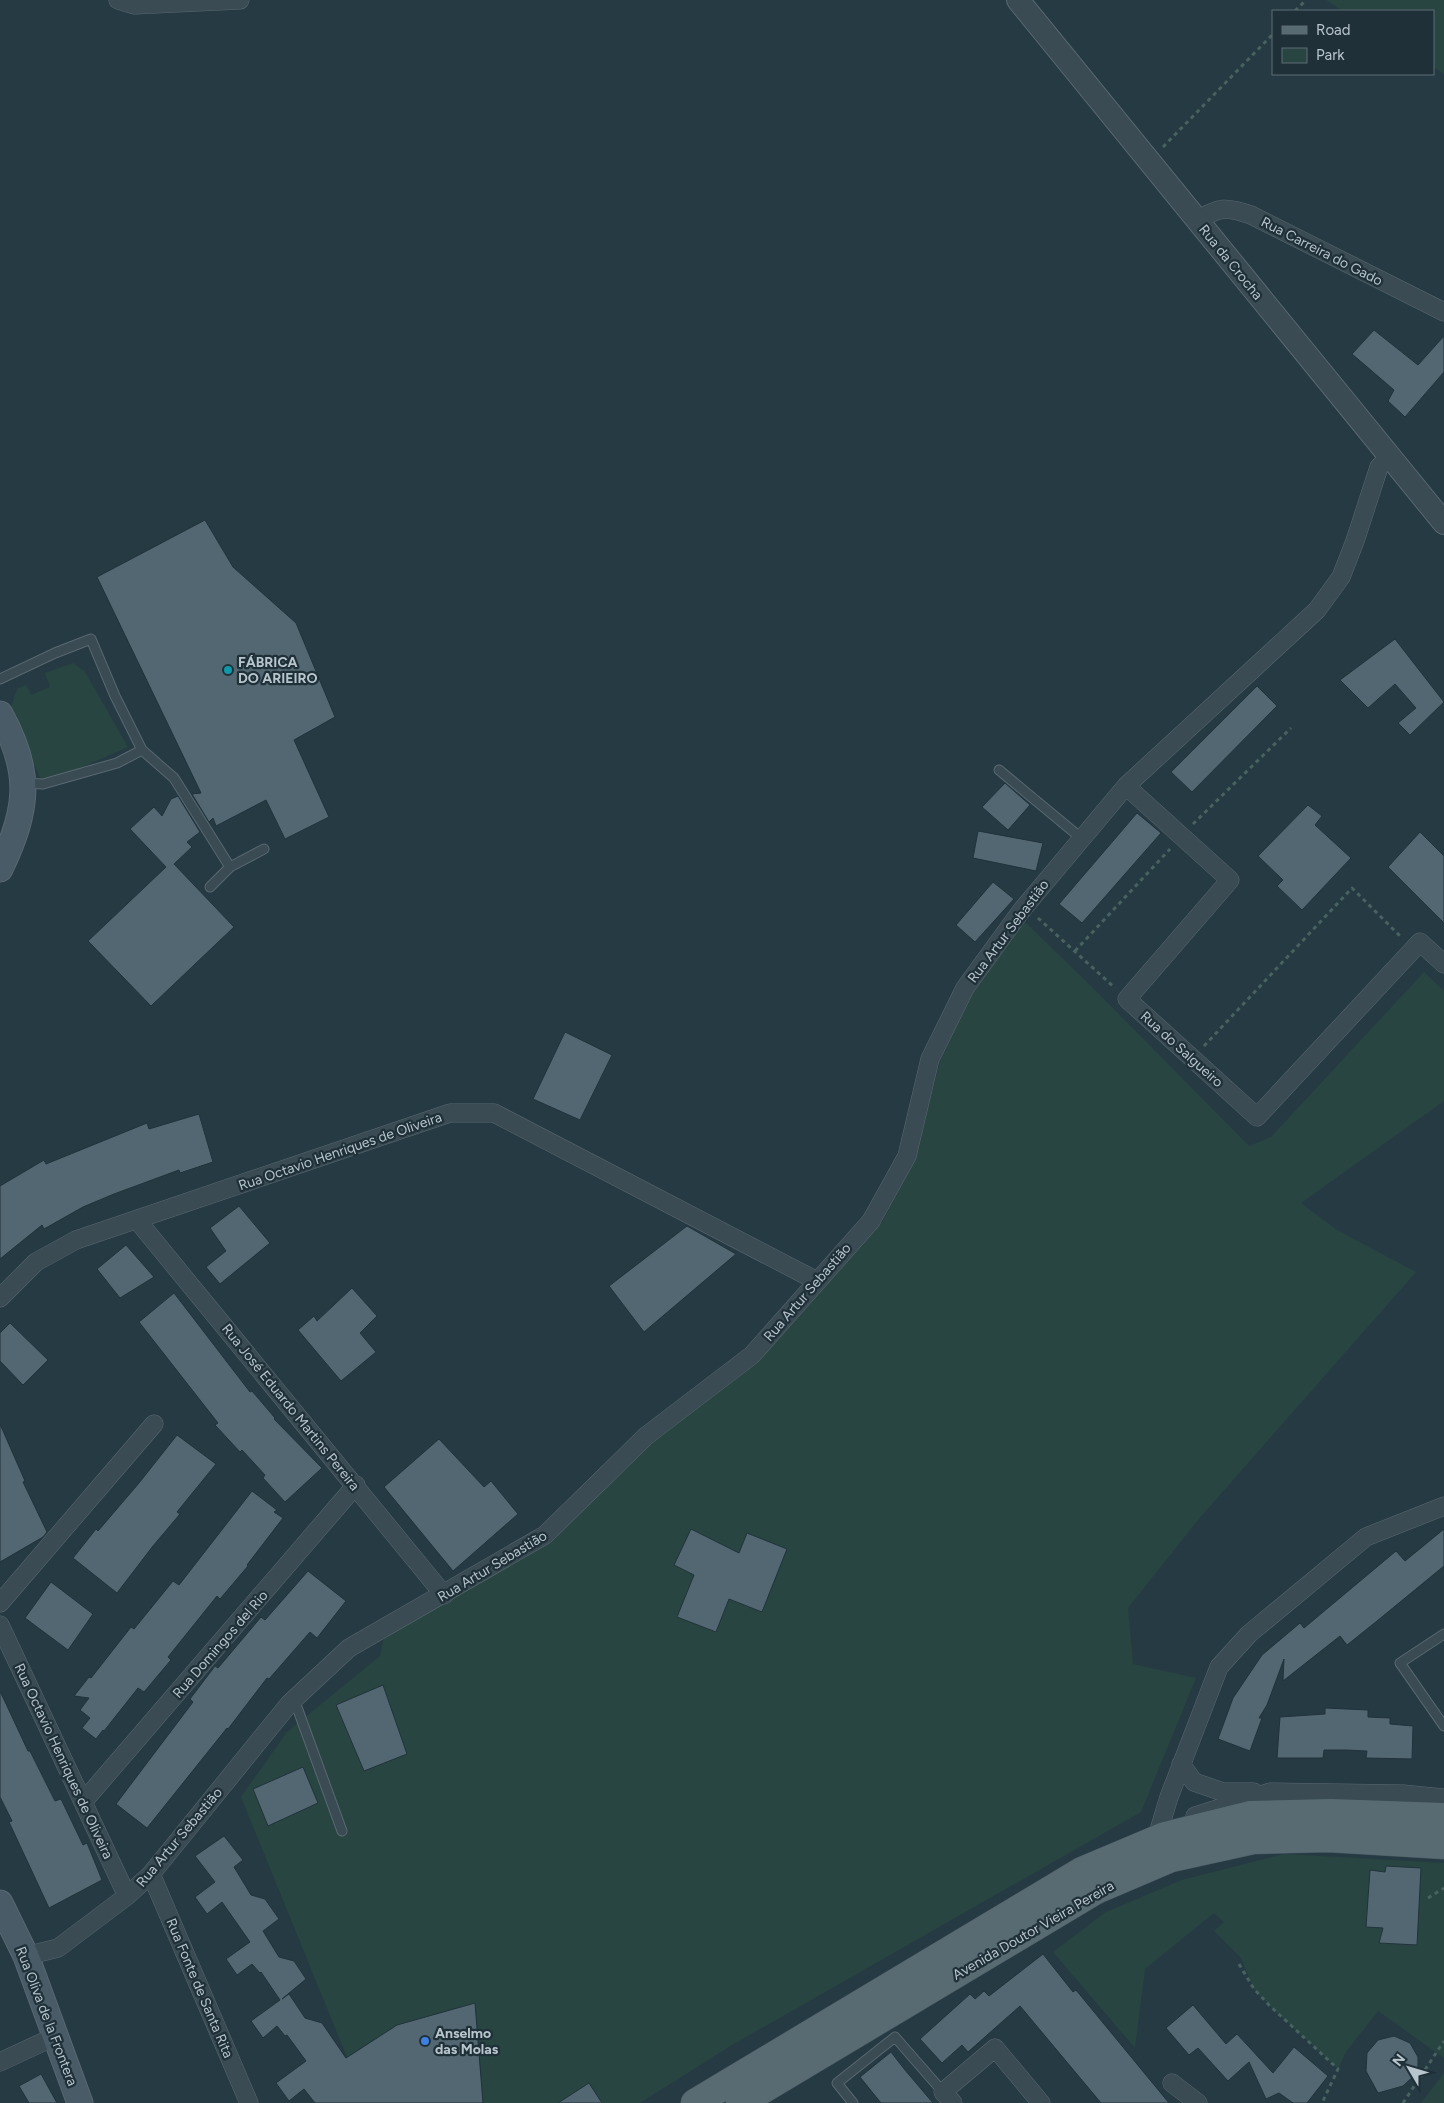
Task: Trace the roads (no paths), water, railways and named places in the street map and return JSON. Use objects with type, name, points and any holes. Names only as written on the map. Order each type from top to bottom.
[{"type":"main road","points":[[0,714],[17,749],[24,783],[20,814],[0,870]]},
{"type":"main road","name":"Avenida Doutor Vieira Pereira","points":[[695,2103],[1082,1870],[1156,1840],[1250,1815],[1331,1813],[1444,1817]]},
{"type":"main road","name":"Avenida Doutor Vieira Pereira","points":[[740,2103],[1096,1890],[1171,1858],[1253,1840],[1328,1838],[1444,1845]]},
{"type":"main road","name":"Rua Oliva de la Frontera","points":[[0,1903],[26,1956],[80,2103]]},
{"type":"street","points":[[118,0],[134,4],[240,0]]},
{"type":"street","name":"Rua da Crocha","points":[[1018,0],[1444,523]]},
{"type":"street","name":"Rua Carreira do Gado","points":[[1197,220],[1215,211],[1230,208],[1251,215],[1444,312]]},
{"type":"street","name":"Rua Artur Sebastião","points":[[26,1956],[58,1948],[127,1896],[151,1874],[294,1699],[349,1648],[444,1595],[545,1535],[646,1436],[752,1355],[871,1221],[906,1156],[930,1059],[965,988],[1025,906],[1126,786],[1316,610],[1341,577],[1379,467],[1389,457]]},
{"type":"street","name":"Rua do Salgueiro","points":[[1126,786],[1230,880],[1127,999],[1258,1117],[1420,942],[1444,964]]},
{"type":"street","name":"Rua Octavio Henriques de Oliveira","points":[[0,1298],[36,1262],[76,1240],[450,1113],[494,1113],[817,1281]]},
{"type":"street","name":"Rua José Eduardo Martins Pereira","points":[[137,1220],[444,1595]]},
{"type":"street","points":[[0,1604],[154,1424]]},
{"type":"street","name":"Rua Domingos del Rio","points":[[83,1802],[356,1486]]},
{"type":"street","points":[[1156,1840],[1169,1796],[1219,1667],[1249,1634],[1366,1537],[1444,1506]]},
{"type":"street","name":"Rua Octavio Henriques de Oliveira","points":[[0,1625],[127,1896]]},
{"type":"street","points":[[1181,1764],[1194,1782],[1223,1792],[1270,1792]]},
{"type":"street","name":"Avenida Doutor Vieira Pereira","points":[[1156,1840],[1185,1819],[1270,1792],[1403,1794],[1444,1798]]},
{"type":"street","name":"Rua Fonte de Santa Rita","points":[[151,1874],[249,2103]]},
{"type":"street","points":[[0,2062],[56,2036]]},
{"type":"street","points":[[948,2097],[995,2048],[1041,2103]]},
{"type":"street","points":[[1172,2083],[1198,2103]]},
{"type":"lane","points":[[0,679],[55,653],[91,639],[115,696],[142,750],[174,778],[230,867]]},
{"type":"lane","points":[[24,783],[43,784],[117,763],[142,750]]},
{"type":"lane","points":[[999,770],[1081,838]]},
{"type":"lane","points":[[210,888],[230,867],[264,849]]},
{"type":"lane","points":[[1444,1634],[1400,1663],[1441,1716],[1444,1726]]},
{"type":"lane","points":[[294,1699],[342,1831]]},
{"type":"lane","points":[[852,2103],[837,2083],[895,2037],[948,2097]]},
{"type":"place","name":"FÁBRICA DO ARIEIRO","points":[[228,670]]},
{"type":"place","name":"Anselmo das Molas","points":[[425,2041]]}]
